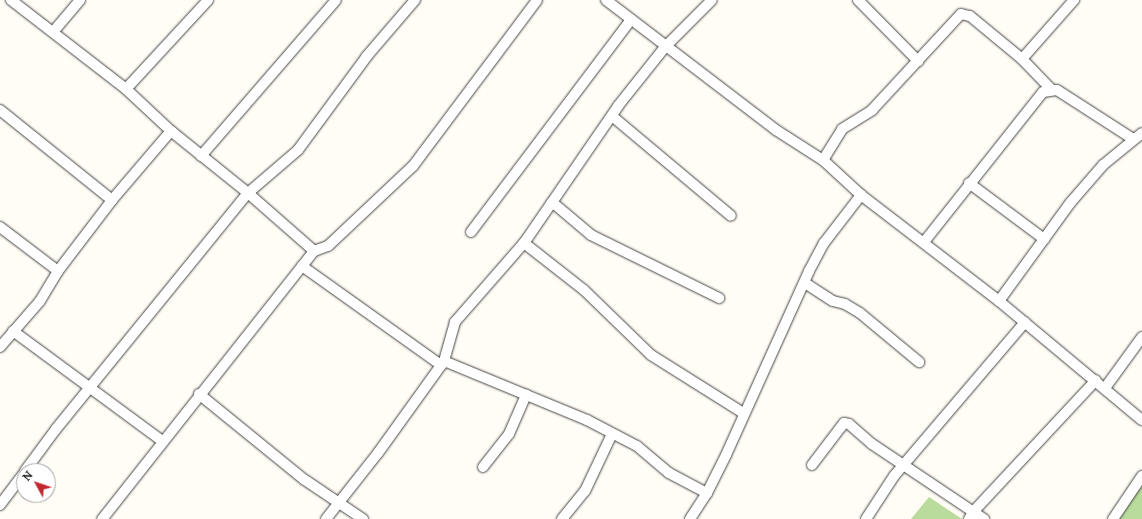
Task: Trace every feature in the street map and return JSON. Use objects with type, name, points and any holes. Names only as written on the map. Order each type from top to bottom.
[{"type":"street","points":[[12,0],[126,89],[171,131],[248,193],[314,251]]},
{"type":"street","points":[[53,32],[80,0]]},
{"type":"street","points":[[126,89],[208,0]]},
{"type":"street","points":[[202,156],[336,0]]},
{"type":"street","points":[[32,463],[248,193],[298,150],[367,56],[415,0]]},
{"type":"street","points":[[102,519],[199,394],[314,251],[328,246],[413,166],[537,0]]},
{"type":"street","points":[[606,0],[665,47],[776,130],[822,160],[861,195],[999,301],[1096,380],[1142,420]]},
{"type":"street","points":[[326,519],[378,453],[443,363],[455,322],[524,243],[612,116],[665,47],[712,0]]},
{"type":"street","points":[[858,0],[918,61]]},
{"type":"street","points":[[1022,59],[1074,0]]},
{"type":"street","points":[[822,160],[842,129],[872,110],[961,14],[970,16],[1022,59],[1051,89],[1068,95],[1133,139]]},
{"type":"street","points":[[470,232],[632,20]]},
{"type":"street","points":[[924,242],[1035,100],[1051,89]]},
{"type":"street","points":[[0,110],[112,200]]},
{"type":"street","points":[[612,116],[731,216]]},
{"type":"street","points":[[0,347],[6,334],[40,301],[58,271],[112,200],[171,131]]},
{"type":"street","points":[[999,301],[1071,202],[1103,165],[1142,133]]},
{"type":"street","points":[[969,183],[1044,239]]},
{"type":"street","points":[[702,519],[692,515],[707,493],[743,413],[824,243],[861,195]]},
{"type":"street","points":[[552,202],[591,235],[719,298]]},
{"type":"street","points":[[0,227],[58,271]]},
{"type":"street","points":[[524,243],[584,290],[651,355],[743,413]]},
{"type":"street","points":[[302,266],[443,363],[587,420],[637,446],[669,473],[707,493]]},
{"type":"street","points":[[805,283],[833,301],[845,304],[860,313],[919,362]]},
{"type":"street","points":[[866,519],[903,465],[1025,322]]},
{"type":"street","points":[[6,334],[91,388],[162,441]]},
{"type":"street","points":[[1105,388],[1142,337]]},
{"type":"street","points":[[971,515],[1096,380]]},
{"type":"street","points":[[199,394],[305,480],[362,519]]},
{"type":"street","points":[[483,467],[509,434],[526,395]]},
{"type":"street","points":[[812,464],[844,423],[849,424],[872,444],[971,515],[984,519]]},
{"type":"street","points":[[562,519],[585,491],[612,434]]},
{"type":"street","points":[[1113,519],[1142,476]]},
{"type":"street","points":[[0,505],[16,484]]},
{"type":"green space","points":[[1142,479],[1142,519],[1114,519]]},
{"type":"green space","points":[[929,497],[962,519],[911,519]]}]
